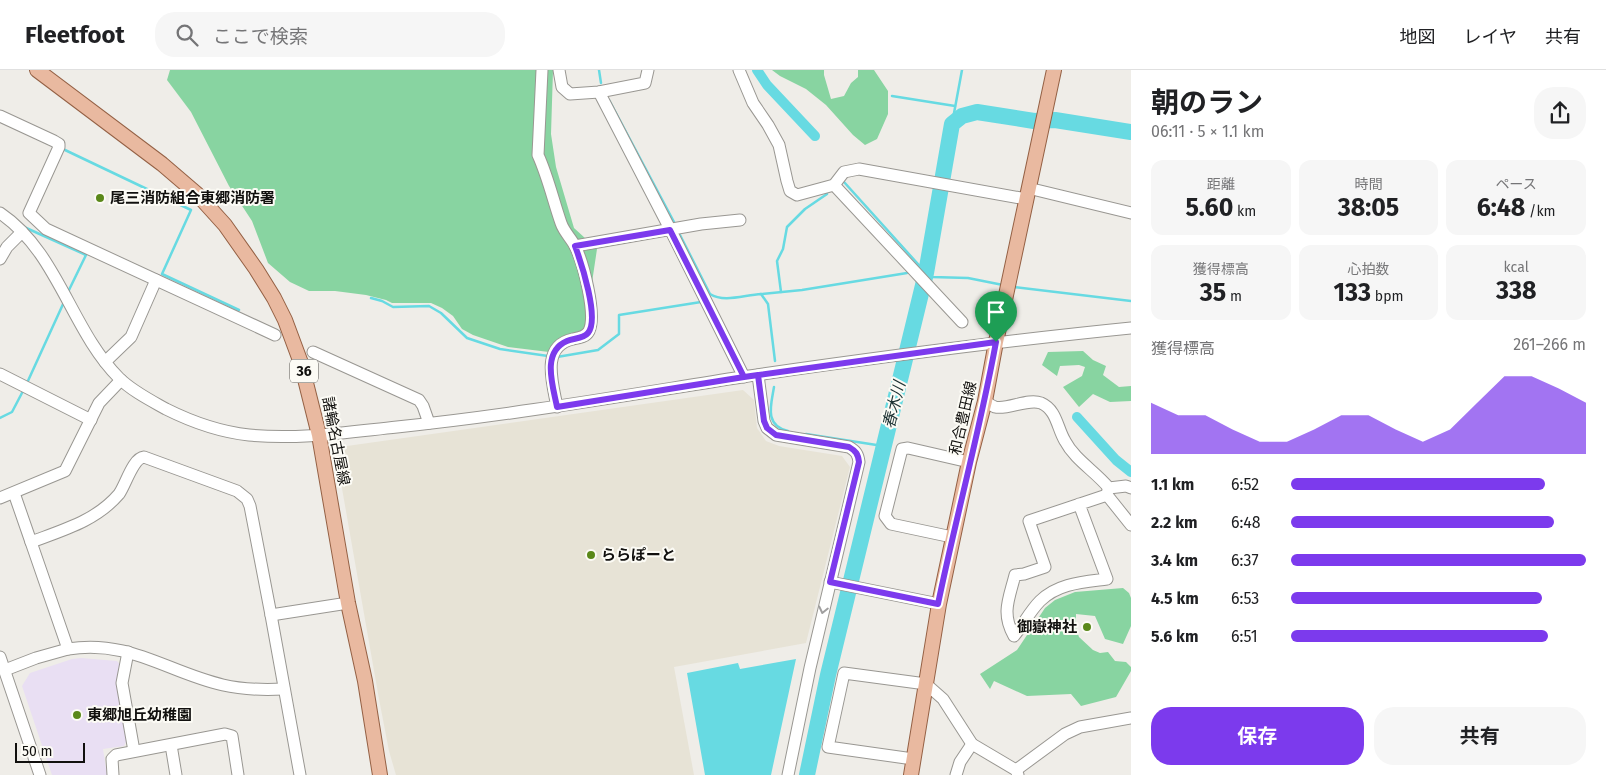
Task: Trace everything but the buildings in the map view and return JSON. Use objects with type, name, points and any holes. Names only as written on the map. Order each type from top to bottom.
[{"type":"main road","name":"諸輪名古屋線","points":[[37,70],[175,174],[197,194],[225,226],[256,269],[285,320],[301,363],[319,435],[348,603],[365,681],[380,775]]},
{"type":"main road","name":"和合豊田線","points":[[911,775],[938,604],[969,462],[985,402],[1054,70]]},
{"type":"street","points":[[542,70],[542,98],[537,138],[538,155],[544,167],[562,226],[575,246],[585,276],[591,306],[588,334],[562,344],[552,354],[551,366],[557,407]]},
{"type":"street","points":[[559,70],[562,87],[570,94],[599,92],[645,83],[648,70]]},
{"type":"street","points":[[739,70],[753,103],[779,145],[786,182],[790,191],[797,195],[834,185],[844,172],[859,170],[1027,194],[1131,213]]},
{"type":"street","points":[[599,92],[744,377]]},
{"type":"street","points":[[0,116],[59,144],[30,208],[30,216],[46,229],[275,335]]},
{"type":"street","points":[[834,185],[962,322]]},
{"type":"street","points":[[0,213],[22,232],[46,263],[82,328],[104,362],[120,380],[135,392],[167,409],[212,426],[246,435],[319,435],[429,423],[557,407],[896,355],[996,342],[1131,328]]},
{"type":"street","points":[[575,246],[740,220]]},
{"type":"street","points":[[0,259],[7,247],[22,232]]},
{"type":"street","points":[[104,362],[131,337],[156,280]]},
{"type":"street","points":[[313,352],[419,400],[424,406],[429,423]]},
{"type":"street","points":[[0,374],[91,420]]},
{"type":"street","points":[[758,375],[764,421],[771,432],[776,435],[849,447],[855,450],[859,462],[834,583],[788,775]]},
{"type":"street","points":[[0,498],[65,471],[99,403],[120,380]]},
{"type":"street","points":[[985,402],[996,407],[1039,403],[1048,408],[1055,416],[1063,439],[1071,452],[1101,479],[1131,524]]},
{"type":"street","points":[[952,537],[891,524],[885,516],[902,449],[908,448],[969,462]]},
{"type":"street","points":[[31,542],[80,523],[100,512],[120,493],[137,460],[144,457],[237,491],[247,499],[250,506],[271,615],[300,775]]},
{"type":"street","points":[[1079,504],[1107,579],[1069,584],[1041,600],[1014,636],[1007,623],[1006,615],[1015,575],[1045,567],[1029,521],[1126,486],[1131,488]]},
{"type":"street","points":[[14,493],[68,649]]},
{"type":"street","points":[[834,583],[938,604]]},
{"type":"street","points":[[271,615],[348,603]]},
{"type":"street","points":[[4,670],[68,649],[101,646],[128,652],[223,685],[248,690],[284,689]]},
{"type":"street","points":[[128,652],[122,683],[134,751]]},
{"type":"street","points":[[0,657],[40,775]]},
{"type":"street","points":[[913,759],[828,747],[844,672],[926,684],[943,699],[972,744],[1017,773],[1065,734],[1080,727],[1131,718]]},
{"type":"street","points":[[113,775],[111,763],[114,756],[229,734],[232,736],[238,775]]},
{"type":"street","points":[[956,775],[960,762],[972,744]]},
{"type":"street","points":[[171,745],[176,775]]},
{"type":"shaded area","name":"ららぽーと","points":[[743,390],[754,400],[757,428],[766,441],[779,446],[842,456],[850,467],[806,643],[674,667],[694,775],[396,775],[389,751],[379,699],[337,460],[347,446]]},
{"type":"shaded area","name":"東郷旭丘幼稚園","points":[[72,659],[117,661],[122,667],[122,719],[127,740],[124,746],[103,749],[107,775],[52,775],[22,686],[30,673]]},
{"type":"green space","points":[[170,70],[553,70],[551,134],[556,167],[574,228],[597,249],[585,329],[556,342],[549,352],[508,347],[473,335],[462,329],[453,316],[431,303],[392,303],[366,295],[335,291],[309,291],[290,282],[268,263],[252,221],[229,186],[191,112],[167,80]]},
{"type":"green space","points":[[772,70],[824,70],[831,99],[844,96],[851,83],[858,77],[858,70],[874,70],[888,91],[888,114],[877,139],[865,145],[853,135],[826,105],[806,89]]},
{"type":"green space","points":[[1083,351],[1093,360],[1106,366],[1103,375],[1119,387],[1131,386],[1131,401],[1110,402],[1093,394],[1079,407],[1063,387],[1082,376],[1085,367],[1079,365],[1060,366],[1057,376],[1042,365],[1048,352]]},
{"type":"green space","points":[[1123,588],[1129,593],[1131,598],[1131,626],[1123,644],[1105,639],[1095,616],[1076,614],[1076,628],[1079,637],[1093,650],[1100,653],[1108,652],[1115,661],[1126,662],[1131,667],[1131,671],[1116,697],[1081,706],[1071,694],[1027,696],[994,681],[990,689],[980,674],[1017,650],[1045,608],[1055,600],[1075,592]]},
{"type":"water","points":[[796,659],[771,775],[705,775],[687,673],[738,663],[740,669]]},
{"type":"waterway","points":[[599,70],[601,83]]},
{"type":"waterway","points":[[757,70],[767,85],[815,136]]},
{"type":"waterway","points":[[952,124],[962,70]]},
{"type":"waterway","points":[[892,96],[955,106]]},
{"type":"waterway","points":[[609,100],[674,222]]},
{"type":"waterway","name":"春木川","points":[[807,775],[828,675],[926,273],[952,124],[962,116],[977,112],[1034,121],[1055,120],[1131,132]]},
{"type":"waterway","points":[[65,150],[191,210],[162,274],[239,310]]},
{"type":"waterway","points":[[844,182],[926,273],[932,277],[968,278],[1003,285]]},
{"type":"waterway","points":[[781,292],[777,261],[783,249],[787,227],[805,209],[827,194]]},
{"type":"waterway","points":[[24,227],[86,255],[68,292]]},
{"type":"waterway","points":[[680,235],[710,294],[721,298],[761,294],[768,304],[775,361]]},
{"type":"waterway","points":[[761,294],[802,290],[907,273]]},
{"type":"waterway","points":[[1013,287],[1131,301]]},
{"type":"waterway","points":[[371,298],[393,307],[429,306],[441,313],[467,338],[500,349],[548,356]]},
{"type":"waterway","points":[[27,383],[64,302]]},
{"type":"waterway","points":[[557,357],[598,350],[619,334],[619,315],[701,302]]},
{"type":"waterway","points":[[774,387],[771,407],[772,419],[780,428],[788,431]]},
{"type":"waterway","points":[[0,418],[12,412],[23,391]]},
{"type":"waterway","points":[[1077,417],[1116,460],[1131,472]]},
{"type":"waterway","points":[[806,434],[883,446]]},
{"type":"place","name":"尾三消防組合東郷消防署","points":[[100,198]]},
{"type":"place","name":"ららぽーと","points":[[591,555]]},
{"type":"place","name":"御嶽神社","points":[[1087,627]]},
{"type":"place","name":"東郷旭丘幼稚園","points":[[77,715]]},
{"type":"route","points":[[996,342],[896,355],[744,377],[557,407],[551,366],[552,354],[556,348],[570,340],[581,338],[588,334],[590,329],[591,306],[582,263],[575,246],[670,230],[744,377],[758,375],[764,421],[767,428],[776,435],[849,447],[855,450],[858,455],[859,462],[830,582],[938,604],[969,462],[985,402],[996,342]]}]
